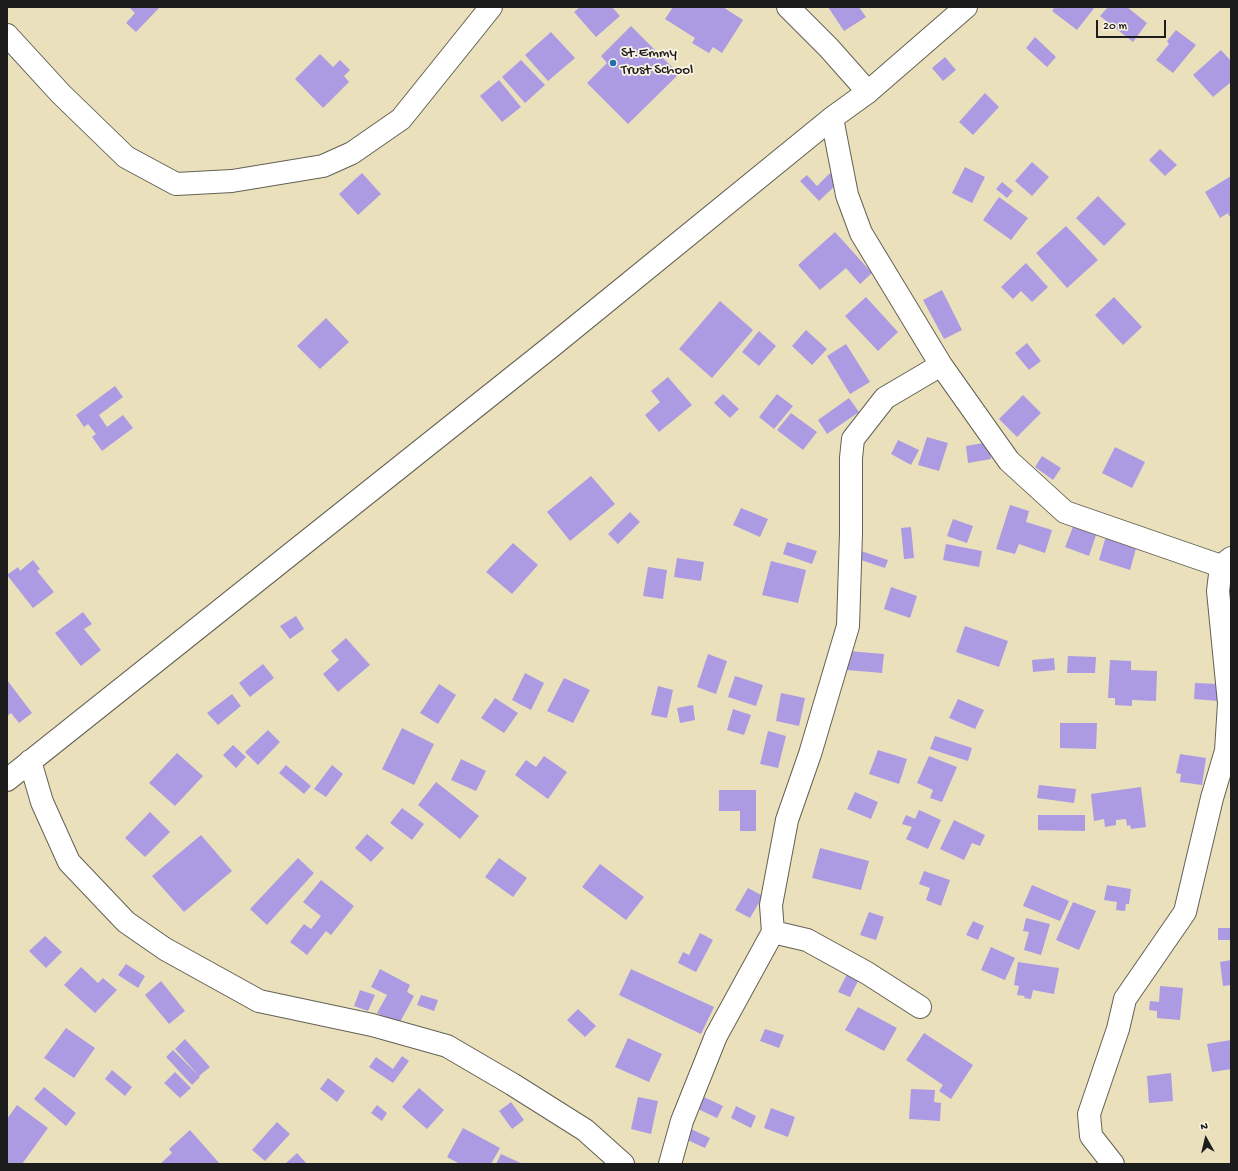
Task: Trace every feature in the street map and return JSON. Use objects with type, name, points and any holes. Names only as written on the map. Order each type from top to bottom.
[{"type":"street","points":[[7,35],[61,94],[126,157],[176,184],[232,181],[323,166],[352,153],[401,119],[492,7]]},
{"type":"street","points":[[788,7],[829,48],[868,92]]},
{"type":"street","points":[[7,780],[552,346],[832,118],[868,92],[966,7]]},
{"type":"street","points":[[832,118],[847,195],[861,233],[941,365],[1009,461],[1064,512],[1226,562],[1218,591],[1229,703],[1226,751],[1212,798],[1185,912],[1125,999],[1118,1029],[1089,1114],[1091,1136],[1113,1164]]},
{"type":"street","points":[[670,1164],[682,1121],[716,1036],[773,932],[771,905],[787,820],[810,754],[848,626],[851,533],[851,458],[853,439],[884,398],[941,365]]},
{"type":"street","points":[[30,761],[42,802],[69,862],[126,922],[164,949],[259,1001],[372,1025],[447,1046],[512,1084],[585,1130],[623,1164]]},
{"type":"street","points":[[773,932],[807,940],[867,973],[920,1007]]},
{"type":"building","points":[[129,7],[160,7],[136,32],[126,23],[135,13]]},
{"type":"building","points":[[580,7],[612,7],[620,16],[596,37],[574,12]]},
{"type":"building","points":[[673,7],[723,7],[743,20],[722,53],[713,47],[709,53],[692,43],[695,38],[665,19]]},
{"type":"building","points":[[828,7],[859,7],[866,17],[844,31]]},
{"type":"building","points":[[1055,7],[1095,7],[1077,30],[1052,11]]},
{"type":"building","points":[[1108,7],[1127,7],[1147,23],[1133,42],[1100,16]]},
{"type":"building","points":[[631,26],[679,74],[628,124],[587,83],[607,63],[601,56]]},
{"type":"building","points":[[1176,30],[1196,45],[1173,73],[1156,60],[1169,44],[1167,41]]},
{"type":"building","points":[[551,32],[575,58],[548,81],[525,55]]},
{"type":"building","points":[[1035,37],[1056,57],[1047,67],[1026,48]]},
{"type":"building","points":[[1221,50],[1231,61],[1231,82],[1213,97],[1193,75]]},
{"type":"building","points":[[320,54],[333,67],[340,60],[350,70],[344,76],[349,82],[323,108],[295,79]]},
{"type":"building","points":[[945,57],[956,70],[943,81],[932,68]]},
{"type":"building","points":[[521,60],[545,85],[525,103],[502,77]]},
{"type":"building","points":[[499,80],[521,107],[502,122],[480,96]]},
{"type":"building","points":[[985,93],[999,107],[973,135],[959,122]]},
{"type":"building","points":[[1160,149],[1177,165],[1165,176],[1149,160]]},
{"type":"building","points":[[1032,162],[1049,177],[1032,196],[1015,181]]},
{"type":"building","points":[[965,167],[985,177],[972,203],[952,193]]},
{"type":"building","points":[[362,173],[381,194],[358,215],[339,194]]},
{"type":"building","points":[[830,173],[839,182],[819,201],[800,181],[807,175],[817,186]]},
{"type":"building","points":[[1231,176],[1231,215],[1229,216],[1228,213],[1220,218],[1205,192]]},
{"type":"building","points":[[1002,182],[1013,191],[1007,198],[996,189]]},
{"type":"building","points":[[1098,196],[1126,224],[1104,246],[1076,218]]},
{"type":"building","points":[[999,197],[1028,218],[1011,240],[983,220]]},
{"type":"building","points":[[1066,226],[1098,260],[1067,288],[1036,253]]},
{"type":"building","points":[[835,232],[872,273],[860,284],[846,268],[820,290],[798,265]]},
{"type":"building","points":[[1026,263],[1048,287],[1032,302],[1021,291],[1013,299],[1001,287]]},
{"type":"building","points":[[942,290],[962,330],[944,339],[923,300]]},
{"type":"building","points":[[866,297],[898,332],[878,351],[845,316]]},
{"type":"building","points":[[1114,297],[1142,327],[1123,345],[1095,315]]},
{"type":"building","points":[[720,301],[753,330],[712,378],[679,349]]},
{"type":"building","points":[[326,318],[349,342],[320,369],[297,346]]},
{"type":"building","points":[[806,330],[827,349],[812,365],[792,346]]},
{"type":"building","points":[[759,331],[776,346],[759,366],[742,352]]},
{"type":"building","points":[[1027,343],[1041,361],[1029,370],[1015,353]]},
{"type":"building","points":[[846,344],[870,382],[850,394],[827,356]]},
{"type":"building","points":[[668,377],[692,405],[659,432],[645,415],[660,402],[651,391]]},
{"type":"building","points":[[115,386],[123,397],[99,415],[107,427],[123,415],[133,428],[102,451],[92,437],[96,434],[88,424],[84,427],[76,415]]},
{"type":"building","points":[[723,394],[739,409],[730,418],[714,403]]},
{"type":"building","points":[[777,394],[793,406],[774,429],[759,417]]},
{"type":"building","points":[[1023,395],[1041,413],[1017,437],[999,419]]},
{"type":"building","points":[[849,398],[859,412],[827,434],[818,420]]},
{"type":"building","points":[[791,413],[817,432],[803,450],[777,430]]},
{"type":"building","points":[[927,437],[948,443],[939,471],[918,465]]},
{"type":"building","points":[[898,440],[919,450],[911,465],[891,454]]},
{"type":"building","points":[[989,442],[991,459],[968,463],[966,446]]},
{"type":"building","points":[[1115,447],[1145,462],[1132,488],[1102,473]]},
{"type":"building","points":[[1042,456],[1061,468],[1053,480],[1035,467]]},
{"type":"building","points":[[591,476],[615,504],[570,541],[547,512]]},
{"type":"building","points":[[1010,505],[1029,511],[1026,522],[1052,530],[1045,553],[1019,544],[1015,554],[996,549]]},
{"type":"building","points":[[741,508],[768,519],[760,537],[733,525]]},
{"type":"building","points":[[630,512],[640,522],[618,544],[608,534]]},
{"type":"building","points":[[953,519],[973,526],[967,543],[947,536]]},
{"type":"building","points":[[911,527],[914,558],[904,559],[901,528]]},
{"type":"building","points":[[1073,527],[1096,535],[1089,556],[1065,547]]},
{"type":"building","points":[[1106,536],[1137,545],[1130,570],[1099,560]]},
{"type":"building","points":[[787,542],[817,551],[812,564],[783,554]]},
{"type":"building","points":[[513,543],[538,565],[512,594],[486,572]]},
{"type":"building","points":[[946,544],[982,551],[979,567],[943,560]]},
{"type":"building","points":[[861,551],[888,560],[885,568],[858,559]]},
{"type":"building","points":[[677,558],[704,562],[701,581],[674,577]]},
{"type":"building","points":[[33,560],[40,569],[37,571],[54,592],[33,608],[7,575],[18,567],[20,571]]},
{"type":"building","points":[[771,561],[806,570],[798,603],[762,595]]},
{"type":"building","points":[[648,567],[667,570],[663,599],[643,596]]},
{"type":"building","points":[[891,587],[917,596],[910,618],[884,609]]},
{"type":"building","points":[[83,612],[92,624],[84,629],[101,650],[81,666],[55,633]]},
{"type":"building","points":[[296,616],[304,629],[290,639],[280,626]]},
{"type":"building","points":[[965,626],[1008,641],[999,667],[956,652]]},
{"type":"building","points":[[346,638],[370,665],[338,692],[323,674],[339,660],[331,651]]},
{"type":"building","points":[[849,651],[884,654],[882,673],[847,670]]},
{"type":"building","points":[[708,654],[727,661],[716,694],[697,687]]},
{"type":"building","points":[[1068,656],[1096,657],[1095,673],[1067,673]]},
{"type":"building","points":[[1054,658],[1055,670],[1033,672],[1032,660]]},
{"type":"building","points":[[1110,660],[1131,661],[1131,670],[1157,671],[1156,701],[1132,700],[1132,706],[1115,705],[1115,698],[1108,698]]},
{"type":"building","points":[[263,664],[274,678],[250,697],[239,683]]},
{"type":"building","points":[[525,673],[544,683],[531,710],[512,700]]},
{"type":"building","points":[[735,676],[763,685],[756,706],[728,697]]},
{"type":"building","points":[[564,678],[590,690],[573,723],[547,711]]},
{"type":"building","points":[[7,680],[32,713],[19,723],[11,713],[7,716]]},
{"type":"building","points":[[1195,683],[1219,684],[1218,701],[1194,699]]},
{"type":"building","points":[[439,684],[456,695],[438,724],[420,713]]},
{"type":"building","points":[[658,686],[673,690],[667,718],[651,715]]},
{"type":"building","points":[[781,693],[805,698],[799,726],[776,721]]},
{"type":"building","points":[[232,694],[241,706],[218,725],[207,713]]},
{"type":"building","points":[[495,698],[518,713],[504,733],[481,718]]},
{"type":"building","points":[[958,699],[984,710],[975,729],[949,718]]},
{"type":"building","points":[[693,705],[695,720],[680,723],[677,708]]},
{"type":"building","points":[[733,709],[751,715],[744,735],[727,730]]},
{"type":"building","points":[[1060,723],[1097,723],[1096,749],[1060,748]]},
{"type":"building","points":[[402,728],[434,744],[414,785],[382,769]]},
{"type":"building","points":[[268,730],[280,742],[258,765],[245,752]]},
{"type":"building","points":[[768,731],[786,736],[778,768],[760,764]]},
{"type":"building","points":[[935,736],[972,748],[968,761],[930,749]]},
{"type":"building","points":[[233,745],[246,757],[236,768],[223,755]]},
{"type":"building","points":[[878,750],[907,759],[899,784],[869,774]]},
{"type":"building","points":[[177,753],[203,776],[175,806],[149,783]]},
{"type":"building","points":[[1180,754],[1206,758],[1202,785],[1180,782],[1181,774],[1176,773]]},
{"type":"building","points":[[544,756],[567,772],[548,799],[515,775],[526,760],[536,767]]},
{"type":"building","points":[[929,756],[957,767],[942,802],[930,798],[933,790],[917,783]]},
{"type":"building","points":[[461,759],[486,771],[476,791],[451,780]]},
{"type":"building","points":[[286,765],[311,786],[304,794],[279,773]]},
{"type":"building","points":[[332,765],[343,774],[326,797],[314,789]]},
{"type":"building","points":[[436,782],[479,816],[460,839],[418,805]]},
{"type":"building","points":[[1039,785],[1076,789],[1074,803],[1037,798]]},
{"type":"building","points":[[1141,787],[1146,827],[1131,829],[1130,825],[1127,826],[1126,819],[1116,820],[1116,825],[1105,827],[1104,819],[1094,821],[1091,794]]},
{"type":"building","points":[[719,790],[756,790],[756,831],[740,831],[740,811],[719,811]]},
{"type":"building","points":[[855,792],[878,802],[871,819],[847,809]]},
{"type":"building","points":[[402,808],[424,824],[412,840],[390,823]]},
{"type":"building","points":[[919,810],[941,820],[928,849],[906,839],[912,827],[902,824],[906,815],[915,819]]},
{"type":"building","points":[[150,812],[170,832],[145,857],[125,838]]},
{"type":"building","points":[[1038,815],[1085,815],[1085,831],[1038,830]]},
{"type":"building","points":[[954,820],[985,835],[980,846],[972,843],[964,860],[940,849]]},
{"type":"building","points":[[367,834],[384,848],[371,862],[355,848]]},
{"type":"building","points":[[201,835],[232,871],[184,912],[152,876]]},
{"type":"building","points":[[820,848],[869,861],[861,890],[812,878]]},
{"type":"building","points":[[298,858],[314,873],[267,925],[250,909]]},
{"type":"building","points":[[499,858],[527,878],[513,897],[485,877]]},
{"type":"building","points":[[600,864],[644,897],[626,920],[582,887]]},
{"type":"building","points":[[924,871],[950,880],[941,906],[926,900],[930,888],[919,884]]},
{"type":"building","points":[[321,880],[354,906],[331,935],[326,931],[307,955],[290,942],[304,924],[311,929],[321,916],[303,902]]},
{"type":"building","points":[[1032,885],[1069,901],[1060,921],[1023,906]]},
{"type":"building","points":[[1107,885],[1131,889],[1129,904],[1126,904],[1125,911],[1116,910],[1117,902],[1104,900]]},
{"type":"building","points":[[748,888],[763,896],[750,918],[735,910]]},
{"type":"building","points":[[1073,902],[1096,911],[1079,950],[1056,940]]},
{"type":"building","points":[[869,912],[884,917],[876,940],[860,935]]},
{"type":"building","points":[[1026,918],[1050,924],[1041,955],[1024,950],[1029,932],[1023,931]]},
{"type":"building","points":[[973,921],[984,926],[978,940],[966,935]]},
{"type":"building","points":[[1218,928],[1231,928],[1231,940],[1218,940]]},
{"type":"building","points":[[700,933],[713,940],[696,972],[678,963],[683,952],[689,955]]},
{"type":"building","points":[[45,936],[62,952],[46,968],[29,951]]},
{"type":"building","points":[[991,947],[1015,958],[1005,980],[981,970]]},
{"type":"building","points":[[1231,960],[1231,985],[1223,986],[1220,962]]},
{"type":"building","points":[[1018,962],[1059,968],[1054,994],[1033,990],[1031,999],[1024,998],[1025,996],[1017,995],[1019,986],[1014,985]]},
{"type":"building","points":[[126,964],[145,976],[138,988],[118,975]]},
{"type":"building","points":[[81,967],[98,983],[103,978],[117,990],[95,1013],[64,985]]},
{"type":"building","points":[[380,969],[410,985],[407,992],[414,996],[399,1024],[377,1013],[387,995],[371,987]]},
{"type":"building","points":[[631,969],[714,1007],[701,1034],[619,995]]},
{"type":"building","points":[[847,974],[859,979],[850,997],[838,992]]},
{"type":"building","points":[[161,981],[185,1011],[169,1024],[145,995]]},
{"type":"building","points":[[1160,986],[1183,988],[1180,1020],[1157,1018],[1157,1011],[1149,1010],[1150,1001],[1159,1002]]},
{"type":"building","points":[[360,990],[375,995],[368,1011],[354,1006]]},
{"type":"building","points":[[421,995],[438,1000],[434,1011],[417,1005]]},
{"type":"building","points":[[858,1007],[897,1028],[884,1051],[845,1030]]},
{"type":"building","points":[[578,1009],[596,1026],[585,1037],[567,1020]]},
{"type":"building","points":[[66,1028],[95,1048],[74,1078],[44,1058]]},
{"type":"building","points":[[765,1029],[784,1035],[779,1048],[760,1041]]},
{"type":"building","points":[[924,1033],[973,1065],[951,1099],[939,1091],[943,1085],[906,1060]]},
{"type":"building","points":[[628,1038],[662,1054],[649,1082],[615,1067]]},
{"type":"building","points":[[185,1039],[210,1067],[199,1076],[175,1049]]},
{"type":"building","points":[[1231,1040],[1231,1069],[1212,1072],[1207,1044]]},
{"type":"building","points":[[173,1050],[200,1077],[192,1085],[166,1057]]},
{"type":"building","points":[[402,1056],[409,1061],[393,1083],[369,1067],[376,1057],[393,1069]]},
{"type":"building","points":[[112,1070],[132,1087],[125,1096],[105,1079]]},
{"type":"building","points":[[175,1072],[191,1088],[180,1098],[164,1083]]},
{"type":"building","points":[[1171,1073],[1173,1101],[1149,1103],[1147,1076]]},
{"type":"building","points":[[328,1078],[345,1091],[337,1102],[320,1089]]},
{"type":"building","points":[[44,1087],[76,1113],[66,1126],[34,1099]]},
{"type":"building","points":[[419,1088],[444,1110],[427,1129],[402,1107]]},
{"type":"building","points":[[911,1089],[935,1090],[934,1102],[941,1103],[940,1121],[909,1119]]},
{"type":"building","points":[[638,1097],[658,1101],[651,1134],[631,1129]]},
{"type":"building","points":[[704,1097],[723,1106],[717,1118],[698,1109]]},
{"type":"building","points":[[511,1102],[524,1120],[512,1129],[499,1111]]},
{"type":"building","points":[[17,1105],[48,1128],[22,1164],[7,1164],[7,1119]]},
{"type":"building","points":[[377,1105],[387,1113],[382,1121],[371,1113]]},
{"type":"building","points":[[736,1106],[756,1116],[751,1128],[731,1118]]},
{"type":"building","points":[[771,1108],[795,1117],[788,1137],[764,1128]]},
{"type":"building","points":[[277,1122],[290,1134],[265,1161],[252,1150]]},
{"type":"building","points":[[687,1127],[710,1138],[705,1148],[683,1138]]},
{"type":"building","points":[[463,1128],[500,1148],[491,1164],[460,1164],[447,1157]]},
{"type":"building","points":[[190,1130],[220,1164],[160,1164],[172,1153],[169,1149]]},
{"type":"building","points":[[297,1153],[307,1164],[285,1164]]},
{"type":"building","points":[[501,1154],[523,1164],[496,1164]]},
{"type":"place","name":"St.Emmy Trust School","points":[[613,63]]}]
